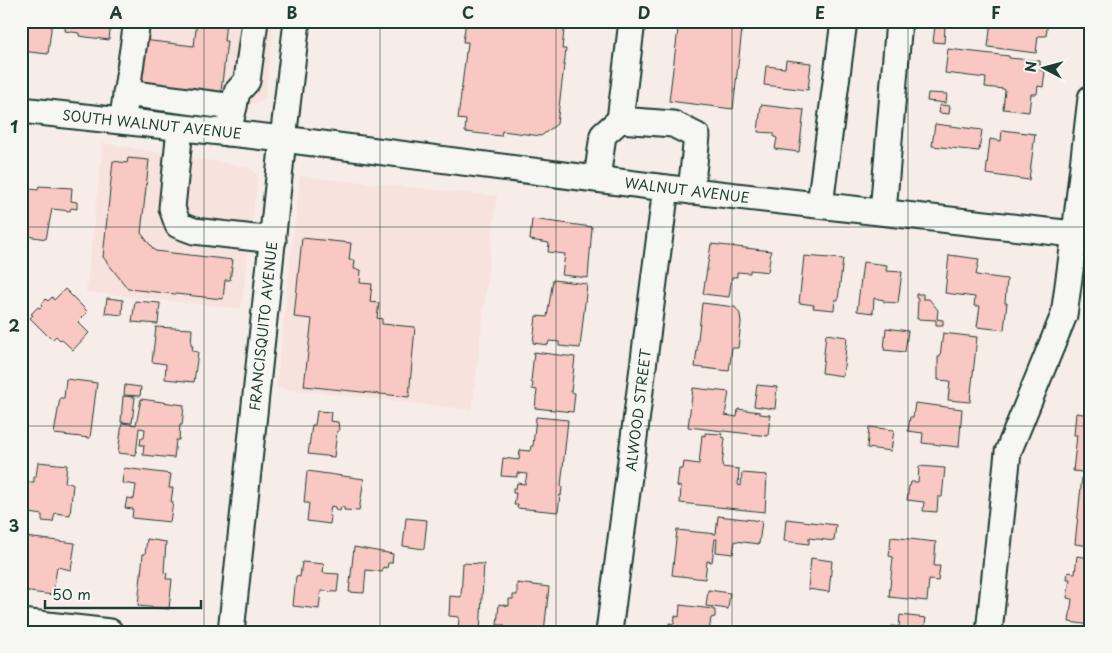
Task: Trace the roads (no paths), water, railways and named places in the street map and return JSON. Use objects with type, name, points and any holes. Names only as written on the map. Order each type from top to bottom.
[{"type":"street","points":[[123,121],[136,21]]},
{"type":"street","points":[[228,133],[237,92],[247,81],[254,21]]},
{"type":"street","name":"FRANCISQUITO AVENUE","points":[[231,632],[297,21]]},
{"type":"street","points":[[597,179],[602,135],[620,120],[632,21]]},
{"type":"street","points":[[820,205],[844,21]]},
{"type":"street","points":[[883,212],[899,21]]},
{"type":"street","points":[[126,94],[234,107]]},
{"type":"street","points":[[989,632],[1008,452],[1064,315],[1083,235],[1091,98]]},
{"type":"street","name":"SOUTH WALNUT AVENUE","points":[[21,110],[283,139]]},
{"type":"street","points":[[620,120],[673,124],[697,136],[691,191]]},
{"type":"street","points":[[180,128],[172,208],[178,225],[194,231],[273,240]]},
{"type":"street","name":"WALNUT AVENUE","points":[[283,139],[666,188],[1083,235]]},
{"type":"street","name":"ALWOOD STREET","points":[[609,632],[666,188]]},
{"type":"street","points":[[21,622],[110,632]]}]
